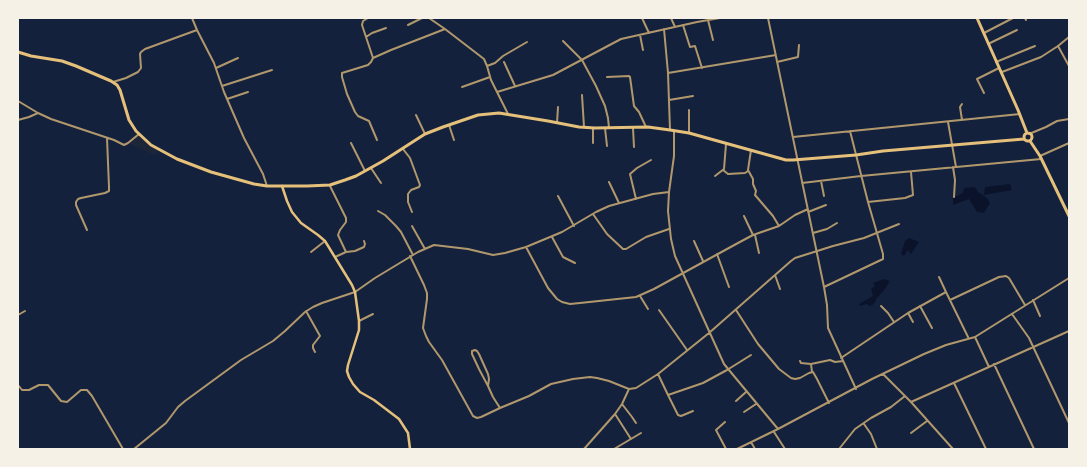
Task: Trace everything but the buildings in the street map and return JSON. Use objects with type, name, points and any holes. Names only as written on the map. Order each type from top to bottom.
[{"type":"highway","points":[[977,18],[1028,133],[1032,136],[1030,141]]},
{"type":"highway","points":[[18,52],[76,66],[113,82],[120,90],[129,120],[134,129],[152,145],[188,164],[254,184],[267,186],[307,186],[330,184],[356,176],[403,149],[425,134],[478,115],[499,113],[593,128],[632,126],[672,130],[786,160],[1024,139],[1026,141],[1030,141],[1041,158],[1069,216]]},
{"type":"highway","points":[[1024,139],[1024,135],[1028,133]]},
{"type":"main road","points":[[282,186],[289,208],[297,219],[325,241],[355,292],[359,330],[348,365],[347,371],[349,377],[360,392],[374,400],[399,419],[408,433],[410,449]]},
{"type":"street","points":[[192,18],[216,68],[227,100],[247,146],[263,174],[267,186]]},
{"type":"street","points":[[368,18],[362,22],[373,58]]},
{"type":"street","points":[[408,25],[422,18]]},
{"type":"street","points":[[429,18],[482,57],[488,66],[490,77],[509,115]]},
{"type":"street","points":[[642,18],[649,33]]},
{"type":"street","points":[[671,18],[675,27]]},
{"type":"street","points":[[696,18],[697,22]]},
{"type":"street","points":[[497,92],[553,74],[621,39],[720,18]]},
{"type":"street","points":[[768,18],[824,287],[827,305],[828,328],[856,389]]},
{"type":"street","points":[[984,33],[1013,18]]},
{"type":"street","points":[[708,20],[712,40]]},
{"type":"street","points":[[683,25],[690,47],[696,46],[702,68]]},
{"type":"street","points":[[366,37],[386,28]]},
{"type":"street","points":[[377,140],[369,121],[358,116],[355,112],[341,75],[344,72],[368,65],[373,58],[391,50],[445,29]]},
{"type":"street","points":[[664,29],[674,156],[668,211],[669,229],[673,248],[709,333],[727,370],[778,429]]},
{"type":"street","points":[[113,82],[138,72],[141,68],[140,54],[149,46],[197,30]]},
{"type":"street","points":[[988,44],[1017,30]]},
{"type":"street","points":[[640,35],[643,50]]},
{"type":"street","points":[[1001,73],[1005,70],[1041,57],[1069,37]]},
{"type":"street","points":[[563,41],[582,60],[605,106],[608,118],[607,146]]},
{"type":"street","points":[[488,66],[527,42]]},
{"type":"street","points":[[777,62],[798,57],[799,45]]},
{"type":"street","points":[[996,62],[1035,46]]},
{"type":"street","points":[[1058,46],[1069,66]]},
{"type":"street","points":[[668,73],[776,55]]},
{"type":"street","points":[[216,68],[238,58]]},
{"type":"street","points":[[504,62],[515,86]]},
{"type":"street","points":[[984,93],[977,78],[999,68]]},
{"type":"street","points":[[222,86],[272,70]]},
{"type":"street","points":[[607,77],[630,76],[634,106],[639,112],[646,127]]},
{"type":"street","points":[[462,87],[490,77]]},
{"type":"street","points":[[227,100],[248,92]]},
{"type":"street","points":[[582,95],[584,127]]},
{"type":"street","points":[[669,100],[693,96]]},
{"type":"street","points":[[18,101],[38,113],[62,124],[124,145],[139,134]]},
{"type":"street","points":[[962,104],[960,107],[962,120]]},
{"type":"street","points":[[557,123],[558,107]]},
{"type":"street","points":[[689,110],[689,134]]},
{"type":"street","points":[[18,120],[38,113]]},
{"type":"street","points":[[793,137],[1020,114]]},
{"type":"street","points":[[416,115],[425,134]]},
{"type":"street","points":[[1028,133],[1046,127],[1059,120],[1069,119]]},
{"type":"street","points":[[948,122],[954,167],[954,197]]},
{"type":"street","points":[[449,125],[454,140]]},
{"type":"street","points":[[632,126],[634,147]]},
{"type":"street","points":[[593,128],[593,143]]},
{"type":"street","points":[[824,287],[883,259],[883,254],[876,233],[850,131]]},
{"type":"street","points":[[87,230],[76,202],[78,199],[108,191],[107,138]]},
{"type":"street","points":[[351,143],[365,171]]},
{"type":"street","points":[[802,183],[1041,158],[1069,143]]},
{"type":"street","points":[[715,176],[723,170],[726,144]]},
{"type":"street","points":[[403,149],[410,158],[420,185],[419,187],[410,190],[408,194],[408,202],[412,212]]},
{"type":"street","points":[[751,150],[748,171],[753,179],[753,184],[756,191],[755,195],[773,216],[779,226]]},
{"type":"street","points":[[636,199],[630,174],[651,160]]},
{"type":"street","points":[[371,168],[382,183]]},
{"type":"street","points":[[723,170],[728,174],[744,173],[748,171]]},
{"type":"street","points":[[868,202],[905,198],[913,195],[911,172]]},
{"type":"street","points":[[821,181],[824,196]]},
{"type":"street","points":[[609,182],[619,203]]},
{"type":"street","points":[[330,184],[346,218],[346,222],[338,235],[346,252]]},
{"type":"street","points":[[134,449],[166,423],[178,407],[185,401],[241,360],[273,341],[306,311],[322,303],[355,292],[410,256],[434,246],[468,249],[494,255],[505,253],[552,237],[609,206],[669,192]]},
{"type":"street","points":[[558,196],[574,226]]},
{"type":"street","points":[[526,247],[548,288],[557,299],[562,302],[570,304],[640,296],[754,235],[779,226],[795,215],[826,205]]},
{"type":"street","points":[[378,211],[385,215],[401,232],[413,255]]},
{"type":"street","points":[[593,214],[607,234],[623,249],[626,249],[646,237],[669,229]]},
{"type":"street","points":[[744,216],[754,235],[759,253]]},
{"type":"street","points":[[813,233],[827,229],[838,223]]},
{"type":"street","points":[[410,256],[427,293],[423,328],[424,332],[429,342],[442,360],[473,416],[477,418],[529,396],[551,384],[573,379],[590,377],[609,381],[629,389],[639,387],[658,374],[709,333],[795,258],[864,238],[899,224]]},
{"type":"street","points":[[412,226],[425,249]]},
{"type":"street","points":[[552,237],[563,257],[574,263]]},
{"type":"street","points":[[311,252],[325,241]]},
{"type":"street","points":[[335,257],[346,252],[364,248],[364,241]]},
{"type":"street","points":[[694,241],[703,262]]},
{"type":"street","points":[[717,254],[729,287]]},
{"type":"street","points":[[776,275],[780,289]]},
{"type":"street","points":[[950,300],[999,277],[1006,276],[1009,278],[1026,305]]},
{"type":"street","points":[[939,277],[969,339]]},
{"type":"street","points":[[737,449],[936,348],[975,337],[1069,278]]},
{"type":"street","points":[[1058,285],[1060,289]]},
{"type":"street","points":[[841,358],[908,313],[946,292]]},
{"type":"street","points":[[640,296],[648,309]]},
{"type":"street","points":[[1033,300],[1040,316]]},
{"type":"street","points":[[881,306],[894,322]]},
{"type":"street","points":[[920,306],[932,328]]},
{"type":"street","points":[[659,310],[687,350]]},
{"type":"street","points":[[736,310],[758,344],[786,375],[795,379],[812,372]]},
{"type":"street","points":[[18,315],[25,311]]},
{"type":"street","points":[[306,311],[320,336],[313,345],[315,352]]},
{"type":"street","points":[[908,313],[913,322]]},
{"type":"street","points":[[359,321],[373,314]]},
{"type":"street","points":[[1012,314],[1033,346],[1069,423]]},
{"type":"street","points":[[911,402],[1069,330]]},
{"type":"street","points":[[975,337],[989,367]]},
{"type":"street","points":[[488,386],[488,374],[479,354],[476,350],[472,351],[472,354],[488,386],[500,408]]},
{"type":"street","points":[[668,395],[703,383],[751,355]]},
{"type":"street","points":[[800,361],[802,363],[811,364],[830,360],[835,362],[843,361]]},
{"type":"street","points":[[811,364],[812,372],[829,403]]},
{"type":"street","points":[[994,364],[1034,449]]},
{"type":"street","points":[[658,374],[678,415],[681,416],[693,411]]},
{"type":"street","points":[[883,374],[911,402],[953,449]]},
{"type":"street","points":[[954,383],[986,449]]},
{"type":"street","points":[[18,385],[22,390],[29,390],[39,385],[48,385],[61,401],[67,402],[81,390],[87,390],[123,449]]},
{"type":"street","points":[[584,449],[615,414],[622,404],[629,389]]},
{"type":"street","points":[[736,401],[746,392]]},
{"type":"street","points":[[839,449],[855,429],[891,407],[905,396]]},
{"type":"street","points":[[622,404],[636,423]]},
{"type":"street","points":[[744,412],[756,404]]},
{"type":"street","points":[[615,414],[631,439]]},
{"type":"street","points":[[911,433],[927,421]]},
{"type":"street","points":[[726,422],[716,430],[726,449]]},
{"type":"street","points":[[864,424],[871,434],[877,449]]},
{"type":"street","points":[[773,432],[785,449]]},
{"type":"street","points":[[614,449],[641,433]]},
{"type":"street","points":[[751,442],[755,449]]},
{"type":"shaded area","points":[[139,134],[151,145],[159,149],[155,155],[128,143]]},
{"type":"shaded area","points":[[1010,184],[1012,190],[984,195],[985,187]]},
{"type":"shaded area","points":[[975,187],[978,192],[987,198],[990,203],[984,213],[977,212],[969,199],[953,205],[953,198],[963,193],[964,188]]},
{"type":"shaded area","points":[[909,238],[919,242],[911,254],[908,250],[904,256],[901,254],[905,241]]},
{"type":"shaded area","points":[[884,279],[890,281],[874,304],[870,306],[867,304],[860,306],[859,304],[873,296],[871,289],[875,286],[873,283]]}]
